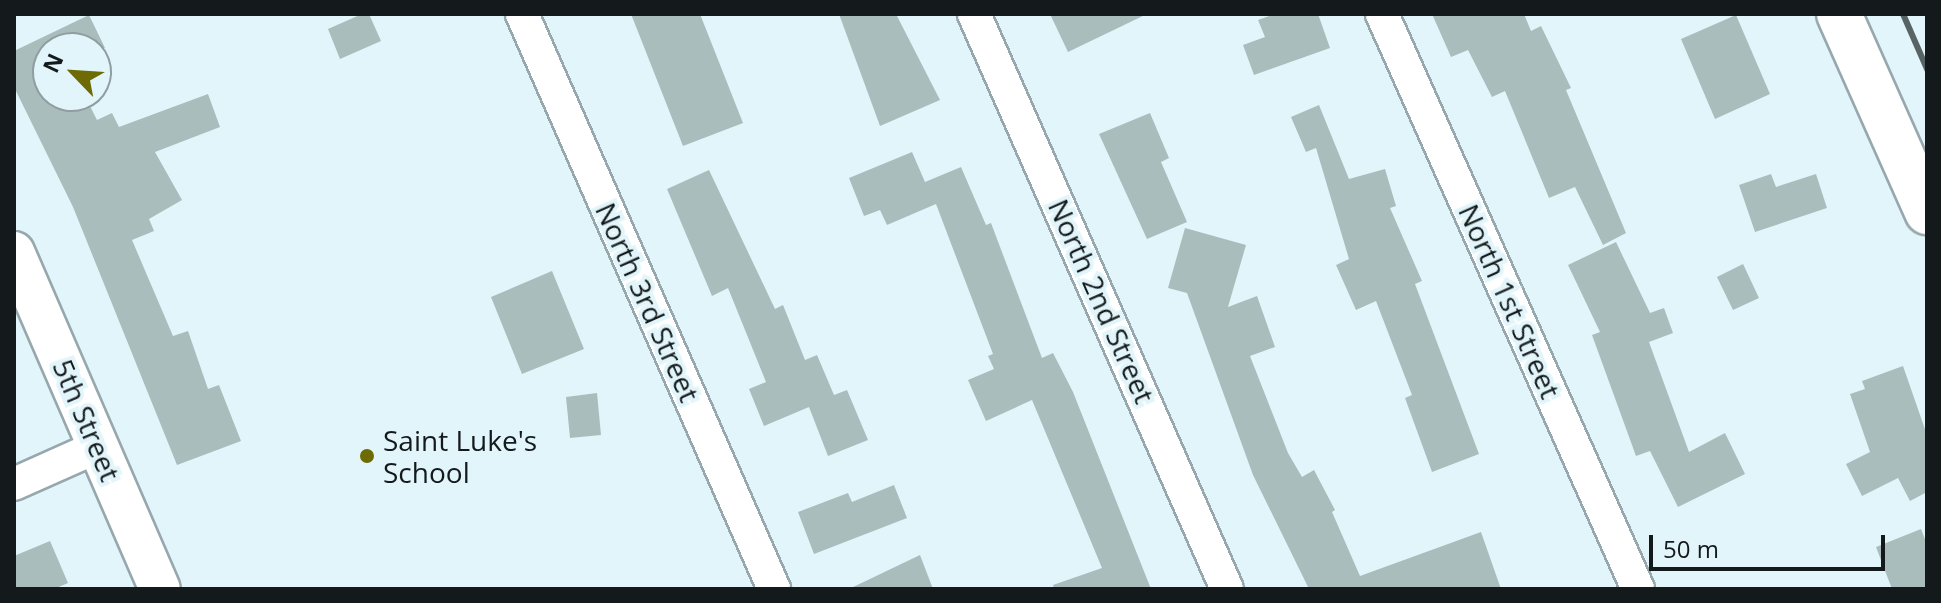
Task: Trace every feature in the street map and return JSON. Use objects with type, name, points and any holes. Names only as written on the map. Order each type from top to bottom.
[{"type":"main road","points":[[1839,14],[1927,212]]},
{"type":"street","name":"North 3rd Street","points":[[522,14],[774,589]]},
{"type":"street","name":"North 2nd Street","points":[[974,14],[1227,589]]},
{"type":"street","name":"North 1st Street","points":[[1382,14],[1636,588]]},
{"type":"street","name":"5th Street","points":[[14,252],[160,589]]},
{"type":"street","points":[[14,484],[99,446]]},
{"type":"building","points":[[362,14],[369,14],[381,41],[340,59],[328,29]]},
{"type":"building","points":[[631,14],[700,14],[743,123],[683,146]]},
{"type":"building","points":[[839,14],[896,14],[940,100],[880,126]]},
{"type":"building","points":[[1050,14],[1147,14],[1068,52]]},
{"type":"building","points":[[1275,14],[1318,14],[1330,48],[1254,75],[1243,45],[1265,37],[1258,20]]},
{"type":"building","points":[[1432,14],[1524,14],[1531,31],[1541,26],[1571,88],[1566,90],[1626,233],[1603,245],[1575,187],[1549,198],[1505,91],[1492,97],[1468,50],[1451,57]]},
{"type":"building","points":[[89,15],[97,32],[54,32]]},
{"type":"building","points":[[1736,15],[1770,94],[1715,119],[1681,39]]},
{"type":"building","points":[[32,42],[32,112],[93,112],[97,120],[112,113],[119,127],[208,94],[220,127],[155,152],[182,200],[149,219],[154,231],[132,240],[173,336],[188,331],[208,389],[219,385],[241,441],[177,465],[73,207],[14,87],[14,51]]},
{"type":"building","points":[[1319,105],[1349,179],[1385,169],[1396,206],[1390,208],[1422,281],[1415,284],[1479,454],[1432,472],[1405,398],[1412,395],[1376,301],[1356,310],[1336,265],[1349,259],[1316,148],[1306,152],[1291,117]]},
{"type":"building","points":[[1150,113],[1169,158],[1161,162],[1187,222],[1147,239],[1099,134]]},
{"type":"building","points":[[912,152],[925,182],[961,167],[986,225],[991,223],[1042,358],[1053,353],[1073,392],[1151,589],[1054,589],[1053,585],[1102,568],[1032,400],[986,421],[968,380],[994,369],[988,356],[993,354],[936,204],[887,225],[880,210],[864,216],[849,178]]},
{"type":"building","points":[[709,170],[775,309],[783,305],[805,360],[817,355],[834,395],[847,390],[868,440],[828,456],[809,407],[764,426],[749,389],[766,382],[728,288],[712,296],[667,189]]},
{"type":"building","points":[[1771,174],[1776,187],[1816,174],[1827,208],[1755,232],[1739,185]]},
{"type":"building","points":[[1185,228],[1246,245],[1228,307],[1257,296],[1275,347],[1250,356],[1288,453],[1302,477],[1314,470],[1335,510],[1332,512],[1360,576],[1481,532],[1501,589],[1309,589],[1253,475],[1187,293],[1168,288]]},
{"type":"building","points":[[1616,242],[1650,313],[1664,308],[1673,333],[1649,342],[1689,452],[1725,433],[1745,474],[1678,507],[1650,451],[1636,456],[1592,335],[1600,332],[1568,265]]},
{"type":"building","points":[[1743,264],[1759,298],[1733,310],[1717,277]]},
{"type":"building","points":[[552,271],[584,349],[522,374],[491,297]]},
{"type":"building","points":[[1903,366],[1927,435],[1927,492],[1910,501],[1898,478],[1862,496],[1846,464],[1870,452],[1850,394],[1865,389],[1862,381]]},
{"type":"building","points":[[597,393],[601,435],[570,438],[566,397]]},
{"type":"building","points":[[894,485],[907,518],[814,554],[798,512],[848,493],[852,502]]},
{"type":"building","points":[[1921,529],[1927,544],[1927,589],[1892,589],[1876,547]]},
{"type":"building","points":[[50,541],[68,583],[54,589],[14,589],[14,556]]},
{"type":"building","points":[[920,555],[933,589],[849,589]]},
{"type":"railway","points":[[1903,14],[1927,69]]},
{"type":"place","name":"Saint Luke's School","points":[[367,456]]}]
